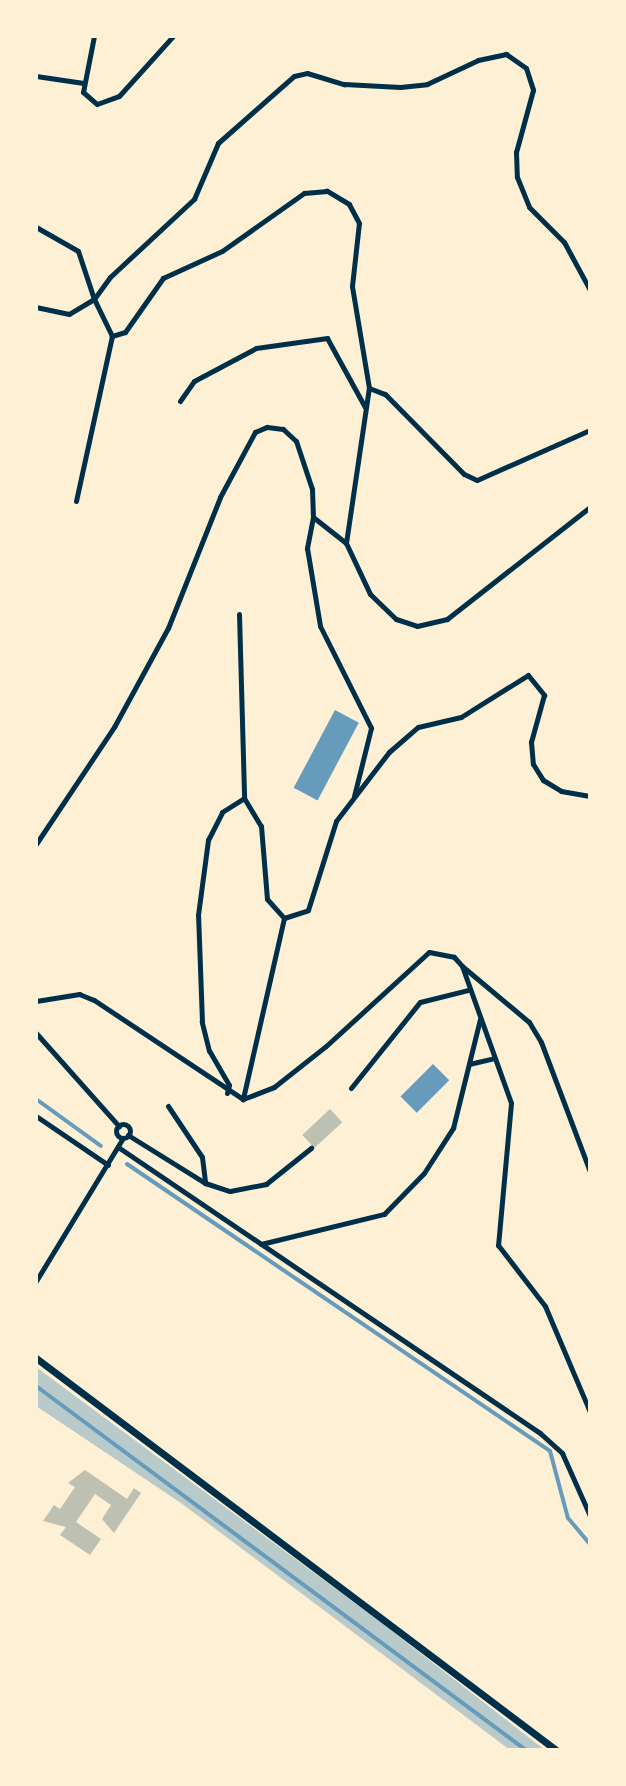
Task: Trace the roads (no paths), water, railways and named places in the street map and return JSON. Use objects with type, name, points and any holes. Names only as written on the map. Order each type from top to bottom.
[{"type":"street","points":[[94,36],[83,83],[88,100],[108,102],[173,36]]},
{"type":"street","points":[[36,307],[69,314],[94,299],[110,277],[194,199],[218,143],[294,76],[307,73],[358,86],[400,87],[427,84],[478,60],[506,54],[526,68],[533,90],[516,152],[517,177],[529,207],[564,242],[590,290]]},
{"type":"street","points":[[36,76],[83,83]]},
{"type":"street","points":[[112,336],[125,332],[163,278],[222,251],[304,193],[327,191],[349,204],[359,223],[352,286],[369,388],[346,543]]},
{"type":"street","points":[[36,227],[78,251],[94,299],[112,336],[76,501]]},
{"type":"street","points":[[180,401],[194,381],[256,348],[327,338],[365,408]]},
{"type":"street","points":[[369,388],[385,394],[464,474],[477,480],[590,430]]},
{"type":"street","points":[[36,844],[114,727],[168,628],[220,497],[255,432],[267,427],[283,429],[296,441],[312,489],[313,517],[307,548],[320,626],[371,728],[354,799]]},
{"type":"street","points":[[313,517],[346,543],[370,594],[396,619],[417,626],[447,619],[590,507]]},
{"type":"street","points":[[239,614],[244,798],[261,826],[267,899],[284,918]]},
{"type":"street","points":[[284,918],[308,910],[336,821],[389,752],[418,727],[461,717],[528,675],[544,695],[531,742],[533,764],[543,780],[561,791],[590,796]]},
{"type":"street","points":[[227,1093],[229,1085],[209,1051],[202,1022],[198,915],[208,840],[222,812],[244,798]]},
{"type":"street","points":[[243,1099],[284,918]]},
{"type":"street","points":[[36,1001],[79,994],[94,1000],[227,1093],[243,1099],[274,1087],[326,1046],[429,952],[454,957],[535,1032],[590,1172]]},
{"type":"street","points":[[462,966],[512,1111],[498,1245],[545,1306],[590,1412]]},
{"type":"street","points":[[351,1088],[420,1002],[468,990]]},
{"type":"street","points":[[260,1244],[384,1214],[424,1173],[453,1128],[480,1019]]},
{"type":"street","points":[[36,1033],[119,1126],[128,1127],[126,1137],[36,1281]]},
{"type":"street","points":[[469,1064],[494,1058]]},
{"type":"street","points":[[168,1106],[202,1157],[205,1183]]},
{"type":"street","points":[[36,1116],[108,1165]]},
{"type":"street","points":[[119,1126],[117,1134],[205,1183],[230,1191],[266,1184],[311,1148]]},
{"type":"street","points":[[118,1147],[551,1442],[562,1453],[590,1516]]},
{"type":"street","points":[[36,1358],[556,1750]]},
{"type":"water","points":[[335,710],[359,723],[318,800],[294,788]]},
{"type":"water","points":[[433,1064],[449,1080],[417,1113],[400,1097]]},
{"type":"waterway","points":[[36,1099],[101,1146]]},
{"type":"waterway","points":[[127,1164],[550,1451],[568,1518],[590,1544]]},
{"type":"waterway","points":[[36,1386],[526,1750]]}]
